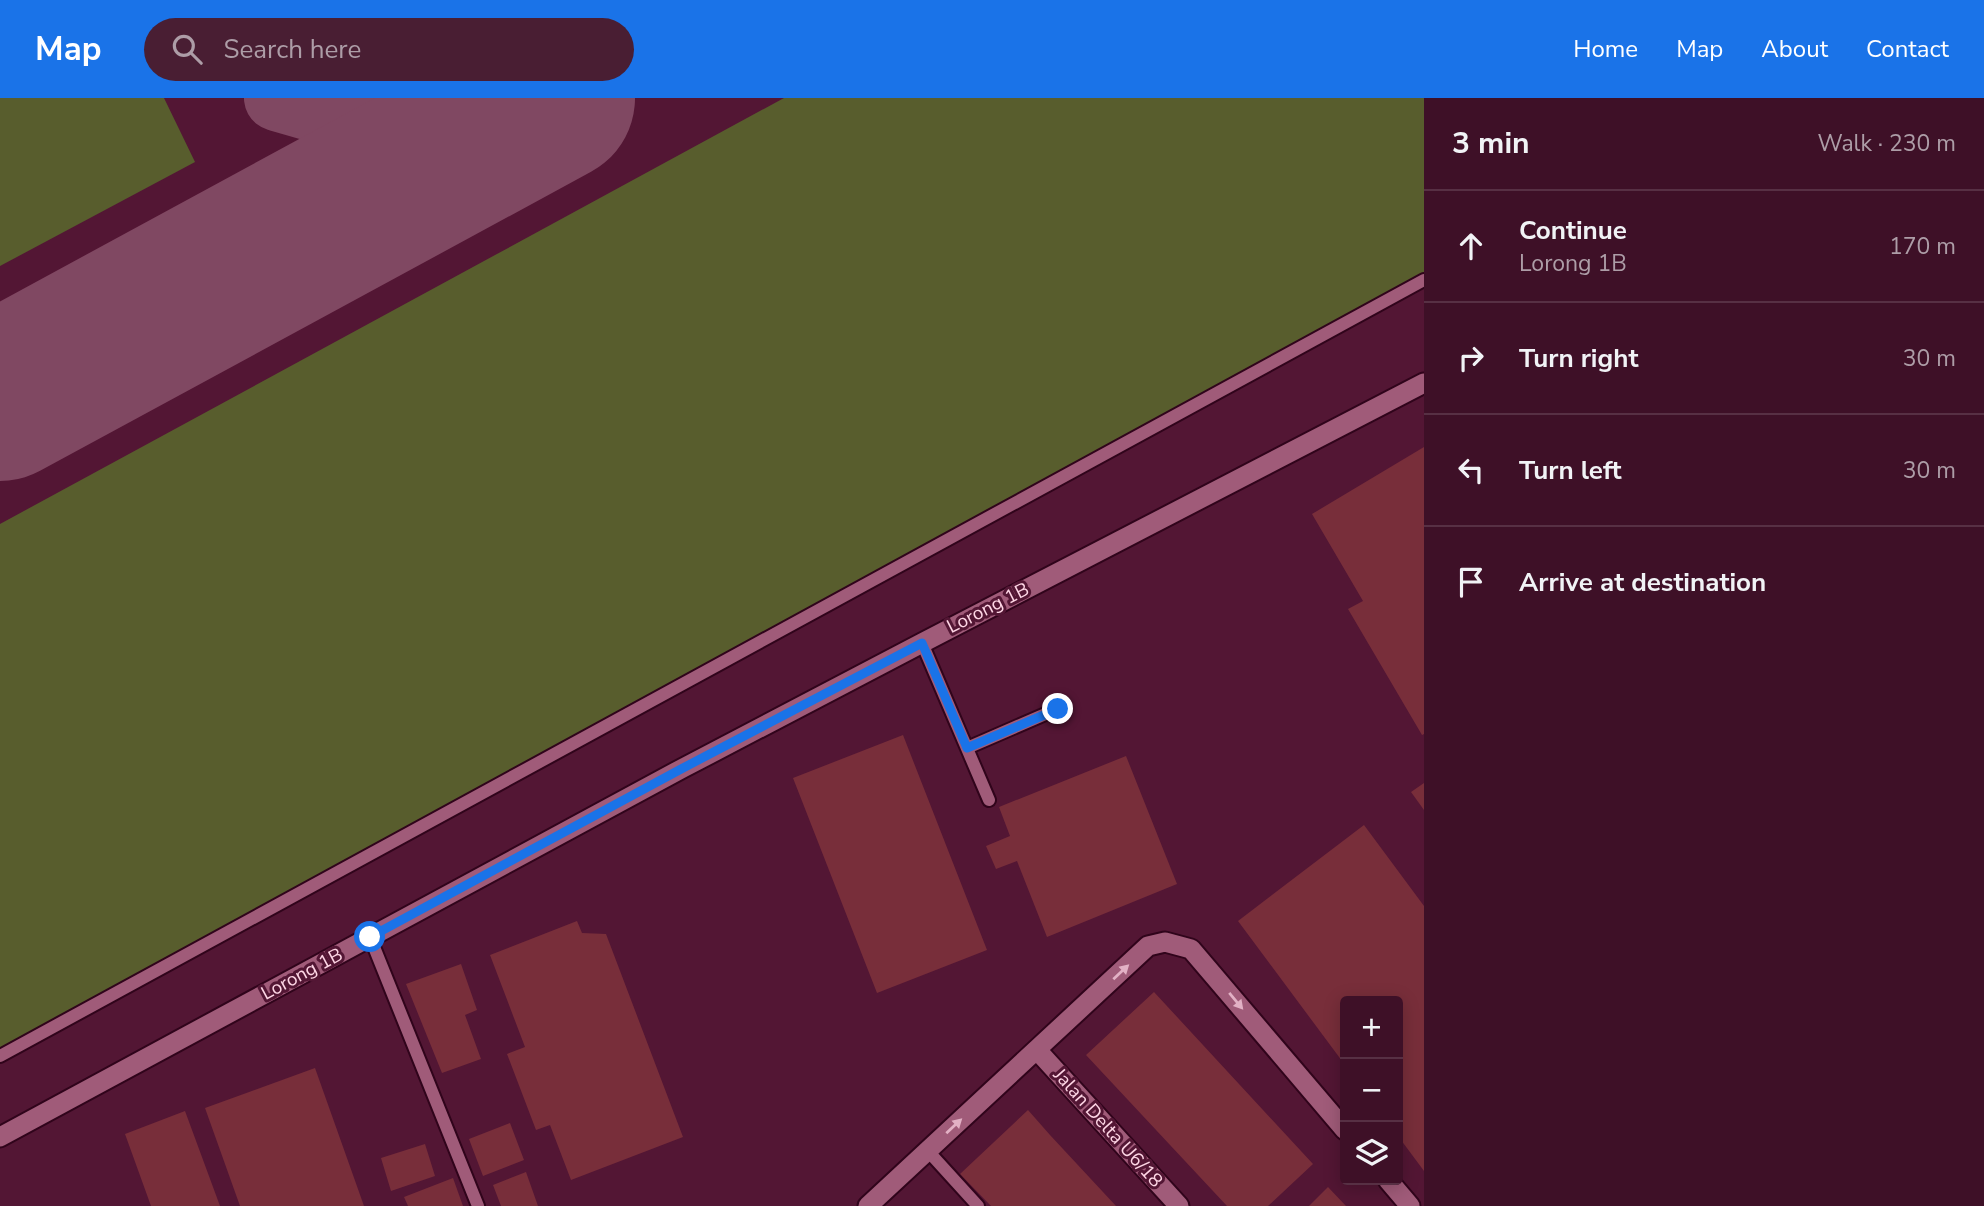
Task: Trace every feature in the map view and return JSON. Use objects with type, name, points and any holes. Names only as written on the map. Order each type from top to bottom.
[{"type":"street","name":"Lorong 1B","points":[[0,1137],[683,768],[1424,383]]},
{"type":"street","points":[[868,1206],[1149,946],[1165,942],[1191,950],[1340,1124]]},
{"type":"street","name":"Jalan Delta U6/18","points":[[1037,1050],[1179,1206]]},
{"type":"street","points":[[1392,1185],[1410,1206]]},
{"type":"lane","points":[[0,1056],[1424,280]]},
{"type":"lane","points":[[922,643],[989,800]]},
{"type":"lane","points":[[967,748],[1058,709]]},
{"type":"lane","points":[[370,937],[478,1206]]},
{"type":"lane","points":[[928,1151],[978,1206]]},
{"type":"green space","points":[[0,98],[164,98],[195,162],[0,266]]},
{"type":"green space","points":[[784,98],[1424,98],[1424,286],[0,1050],[0,524]]},
{"type":"building","points":[[1424,447],[1422,735],[1348,609],[1363,601],[1312,514]]},
{"type":"building","points":[[903,735],[987,950],[877,993],[793,778]]},
{"type":"building","points":[[1126,756],[1177,884],[1047,937],[1017,861],[996,869],[986,846],[1010,836],[999,807]]},
{"type":"building","points":[[1424,783],[1424,810],[1411,792]]},
{"type":"building","points":[[1364,825],[1424,906],[1424,1171],[1403,1143],[1403,996],[1340,996],[1340,1058],[1238,921]]},
{"type":"building","points":[[577,921],[582,933],[606,934],[683,1137],[571,1180],[550,1125],[536,1130],[507,1054],[525,1047],[490,955]]},
{"type":"building","points":[[461,964],[477,1010],[465,1015],[481,1059],[442,1073],[406,984]]},
{"type":"building","points":[[1154,992],[1313,1164],[1268,1206],[1227,1206],[1086,1055]]},
{"type":"building","points":[[315,1068],[364,1206],[240,1206],[205,1108]]},
{"type":"building","points":[[1028,1110],[1116,1206],[991,1206],[960,1174]]},
{"type":"building","points":[[185,1111],[220,1206],[151,1206],[125,1134]]},
{"type":"building","points":[[510,1123],[524,1160],[483,1176],[469,1139]]},
{"type":"building","points":[[425,1144],[435,1176],[391,1191],[381,1158]]},
{"type":"building","points":[[526,1172],[538,1206],[501,1206],[493,1185]]},
{"type":"building","points":[[453,1178],[463,1206],[408,1206],[404,1197]]},
{"type":"building","points":[[1328,1187],[1346,1206],[1309,1206]]},
{"type":"taxiway","points":[[277,98],[343,116],[382,121],[440,118],[537,105]]},
{"type":"runway","points":[[0,397],[551,98]]},
{"type":"route","points":[[370,937],[922,643],[967,748],[1058,709]]}]
